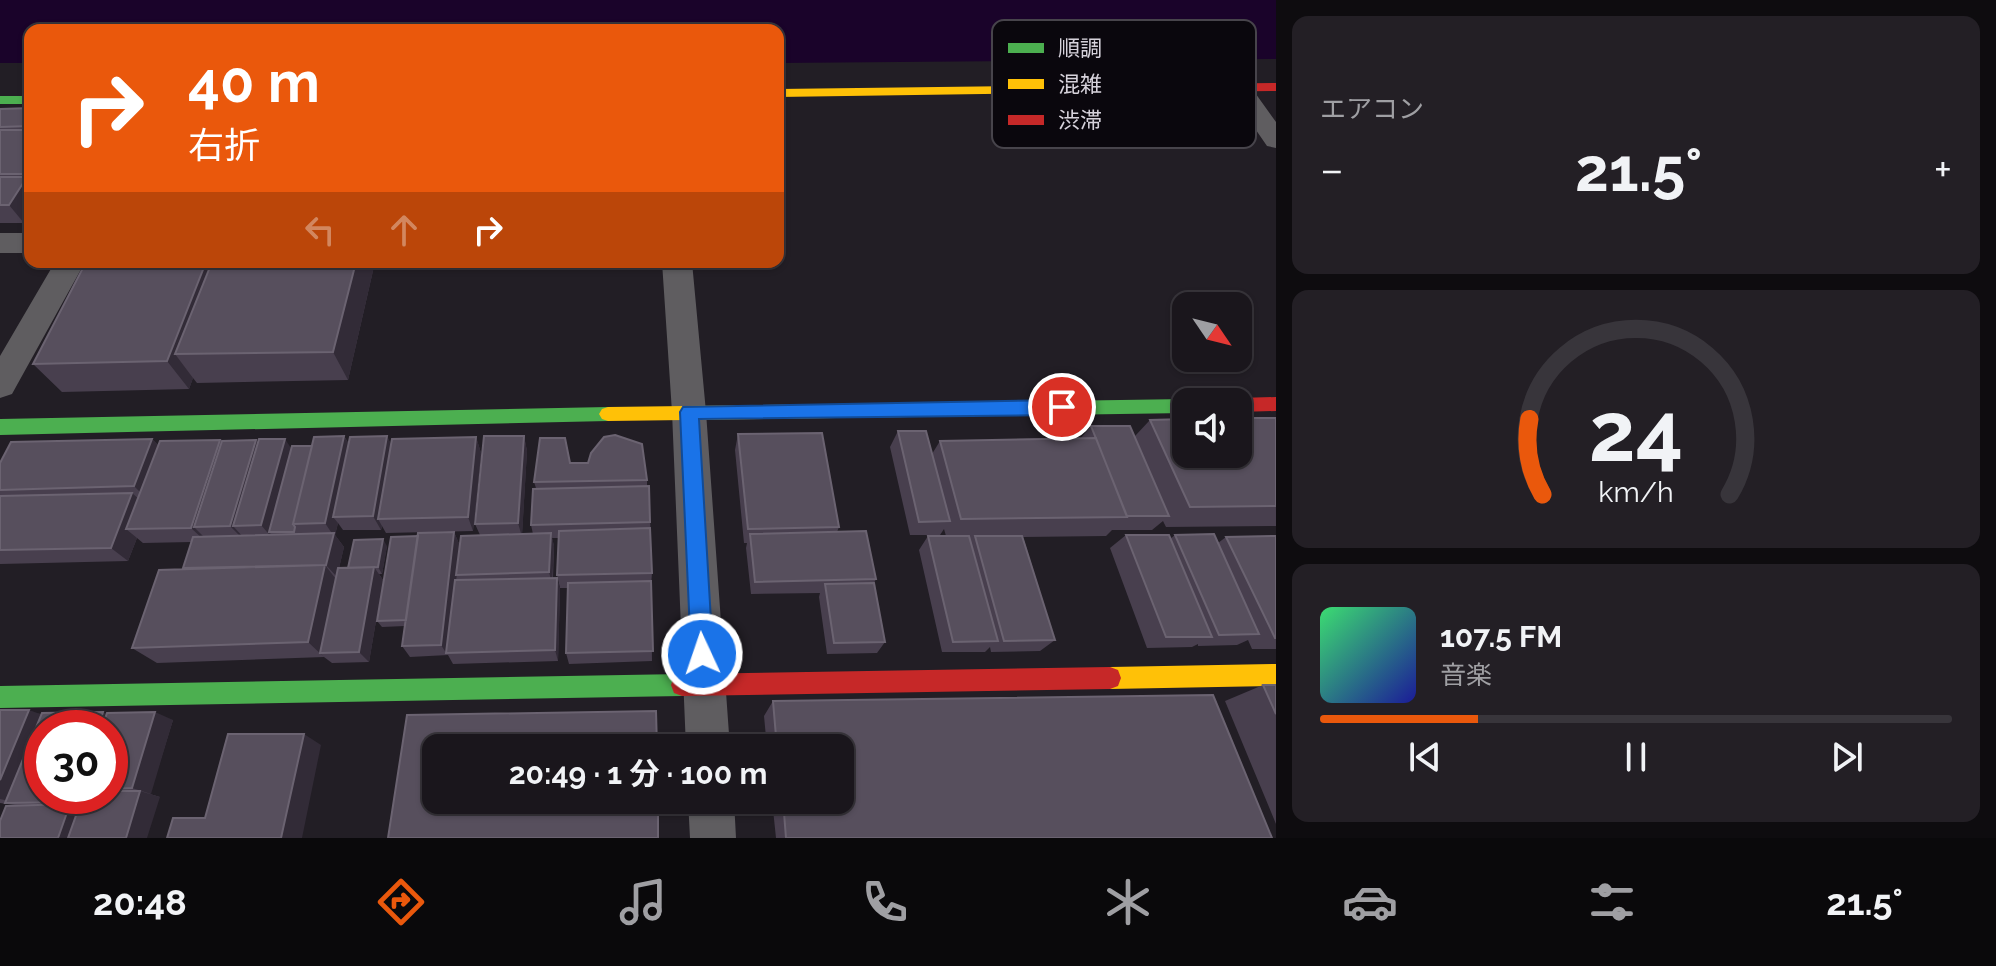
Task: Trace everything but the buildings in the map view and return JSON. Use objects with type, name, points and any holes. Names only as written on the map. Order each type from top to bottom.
[{"type":"street","points":[[1256,88],[1276,87]]},
{"type":"street","points":[[784,93],[992,91]]},
{"type":"street","points":[[0,100],[24,100]]},
{"type":"street","points":[[1256,112],[1276,140]]},
{"type":"street","points":[[0,243],[24,243]]},
{"type":"street","points":[[0,385],[67,268]]},
{"type":"street","points":[[677,268],[707,734]]},
{"type":"street","points":[[1252,405],[1276,404]]},
{"type":"street","points":[[0,427],[689,412],[1172,406]]},
{"type":"street","points":[[0,697],[1276,675]]},
{"type":"street","points":[[712,814],[713,838]]},
{"type":"shaded area","points":[[0,0],[1276,0],[1276,59],[1256,59],[1256,20],[992,20],[992,61],[784,63],[784,24],[24,24],[24,63],[0,63]]},
{"type":"traffic: fast","points":[[0,100],[24,100]]},
{"type":"traffic: fast","points":[[1054,408],[1172,406]]},
{"type":"traffic: fast","points":[[0,427],[608,414]]},
{"type":"traffic: fast","points":[[0,697],[682,685]]},
{"type":"traffic: slow","points":[[784,93],[992,90]]},
{"type":"traffic: slow","points":[[608,414],[1054,408]]},
{"type":"traffic: slow","points":[[1110,678],[1276,675]]},
{"type":"traffic: jam","points":[[1256,87],[1276,87]]},
{"type":"traffic: jam","points":[[1252,405],[1276,404]]},
{"type":"traffic: jam","points":[[682,685],[1110,678]]},
{"type":"route","points":[[702,654],[689,412],[1062,407]]}]
